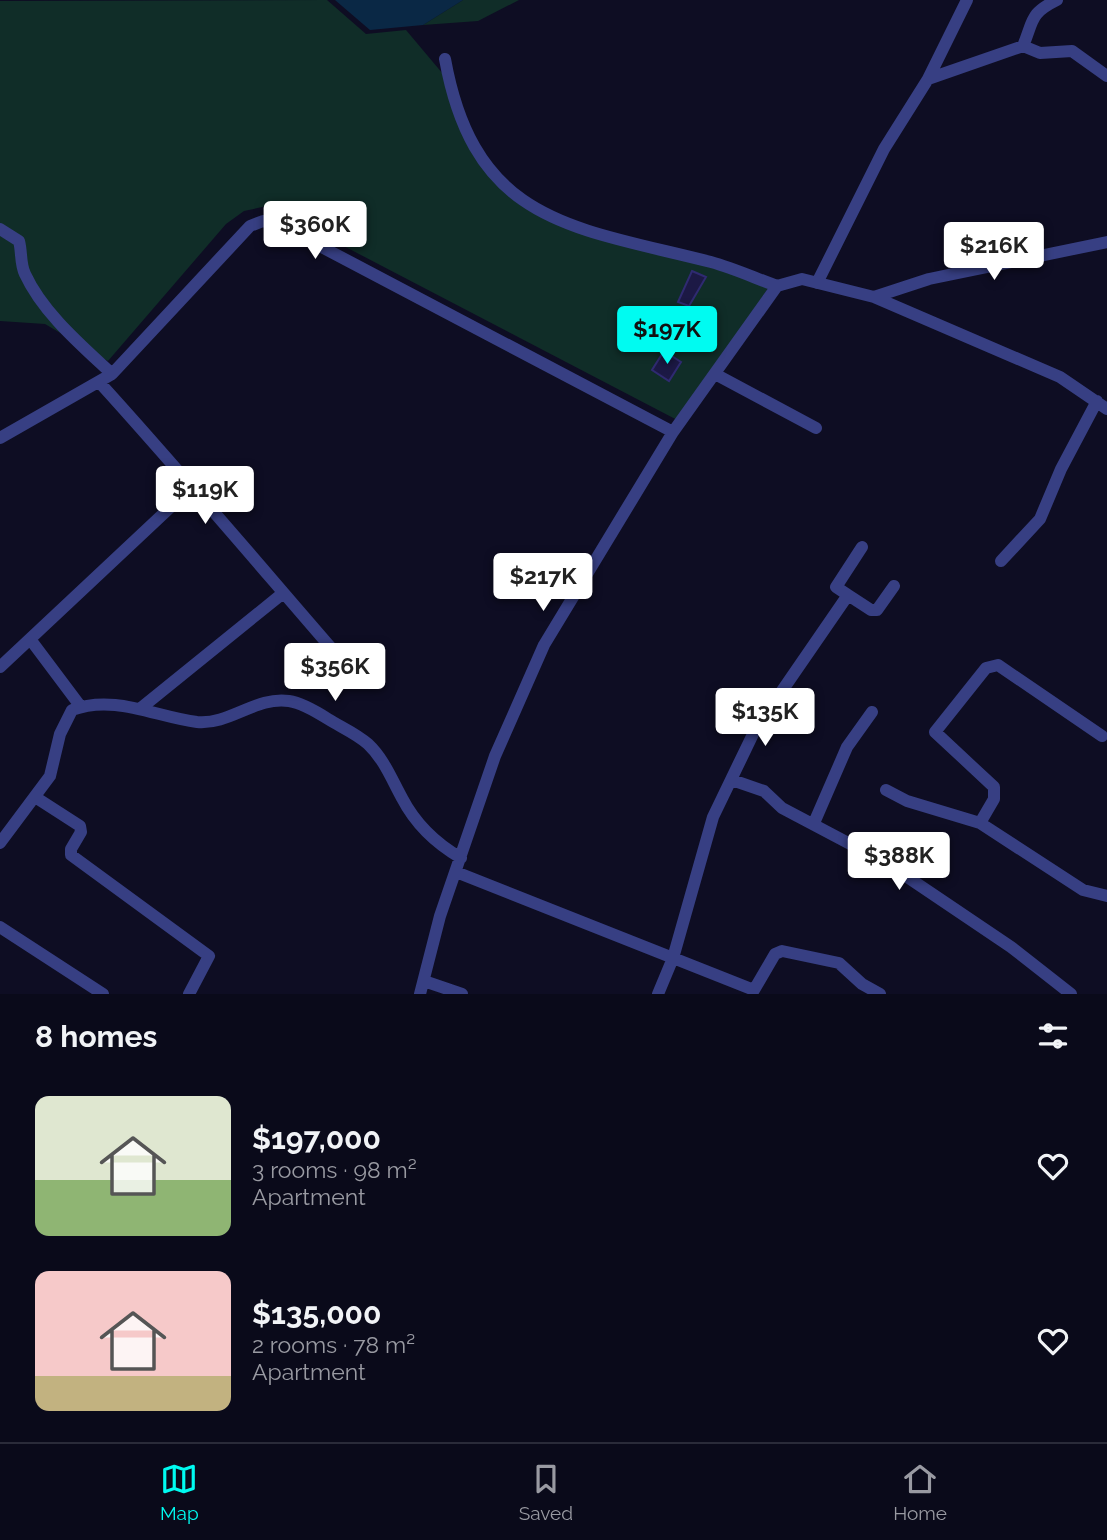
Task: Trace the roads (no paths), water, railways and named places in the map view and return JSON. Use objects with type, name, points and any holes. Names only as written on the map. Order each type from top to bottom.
[{"type":"street","points":[[817,283],[884,149],[928,79],[967,0]]},
{"type":"street","points":[[1023,46],[1030,22],[1038,10],[1057,0]]},
{"type":"street","points":[[928,79],[1023,46],[1040,53],[1072,51],[1107,76]]},
{"type":"street","points":[[445,59],[452,98],[472,145],[511,192],[526,203],[562,224],[715,263],[776,286]]},
{"type":"street","points":[[0,438],[112,374],[250,226],[270,221],[405,288],[673,432]]},
{"type":"street","points":[[0,229],[19,242],[24,273],[40,299],[78,342],[112,374]]},
{"type":"street","points":[[874,297],[929,279],[1107,242]]},
{"type":"street","points":[[461,994],[422,988],[440,916],[509,719],[544,645],[673,432],[776,286],[791,280],[817,283],[874,297],[1060,377],[1102,405],[1061,469],[1051,499],[1040,519],[1001,561]]},
{"type":"street","points":[[715,374],[816,428]]},
{"type":"street","points":[[100,383],[193,486],[282,594],[332,649]]},
{"type":"street","points":[[0,667],[193,486]]},
{"type":"street","points":[[862,547],[836,587],[871,610],[877,610],[894,586]]},
{"type":"street","points":[[141,708],[282,594]]},
{"type":"street","points":[[658,994],[673,958],[713,817],[755,730],[848,595]]},
{"type":"street","points":[[30,639],[80,707]]},
{"type":"street","points":[[980,823],[994,799],[995,787],[935,733],[986,668],[998,665],[1102,736]]},
{"type":"street","points":[[0,843],[50,776],[66,717],[80,707],[141,708],[196,722],[211,722],[255,706],[289,701],[321,715],[367,743],[392,777],[414,818],[436,844],[461,858]]},
{"type":"street","points":[[814,823],[847,747],[872,712]]},
{"type":"street","points":[[732,780],[764,791],[782,808],[888,864],[1011,947],[1071,994]]},
{"type":"street","points":[[886,790],[926,807],[980,823],[1083,890],[1107,897]]},
{"type":"street","points":[[35,797],[80,826],[81,832],[71,849],[71,855],[209,956],[189,994]]},
{"type":"street","points":[[456,872],[754,992],[775,954],[782,951],[839,963],[862,984],[880,994]]},
{"type":"street","points":[[0,927],[103,994]]},
{"type":"water","points":[[335,0],[463,0],[423,25],[370,30]]}]
